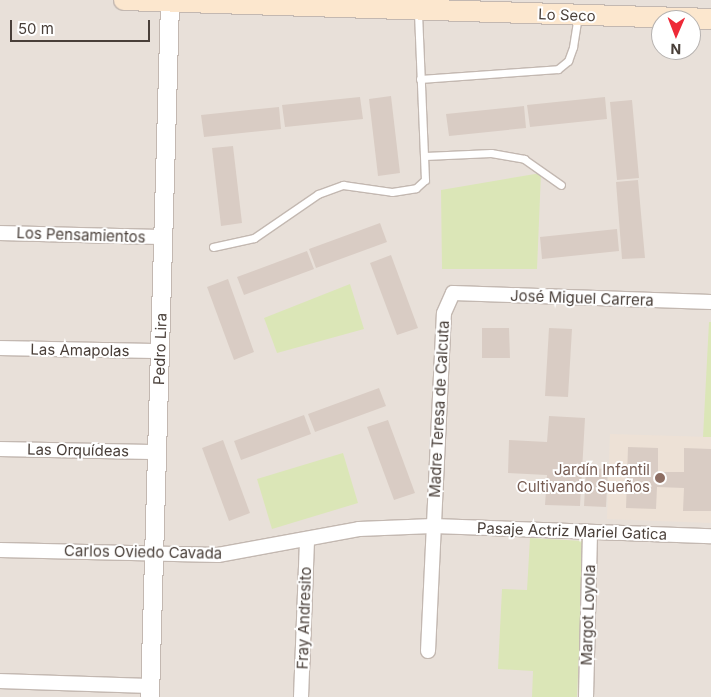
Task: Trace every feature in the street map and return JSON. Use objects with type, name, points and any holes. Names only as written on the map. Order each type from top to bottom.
[{"type":"main road","name":"Lo Seco","points":[[124,0],[422,5],[578,15],[711,20]]},
{"type":"street","name":"Pedro Lira","points":[[150,691],[170,1]]},
{"type":"street","name":"Los Pensamientos","points":[[0,233],[163,237]]},
{"type":"street","name":"José Miguel Carrera","points":[[453,293],[711,302]]},
{"type":"street","name":"Madre Teresa de Calcuta","points":[[428,651],[444,313],[453,293]]},
{"type":"street","name":"Las Amapolas","points":[[0,348],[160,351]]},
{"type":"street","name":"Las Orquídeas","points":[[0,449],[157,452]]},
{"type":"street","name":"Pasaje Actriz Mariel Gatica","points":[[433,526],[711,536]]},
{"type":"street","name":"Carlos Oviedo Cavada","points":[[0,550],[218,556],[359,528],[433,526]]},
{"type":"street","name":"Margot Loyola","points":[[586,697],[590,533]]},
{"type":"street","name":"Fray Andresito","points":[[301,697],[307,539]]},
{"type":"street","points":[[0,681],[150,691]]},
{"type":"lane","points":[[213,247],[254,238],[318,194],[343,185],[392,192],[416,188],[425,180],[420,79],[422,5]]},
{"type":"lane","points":[[420,79],[558,70],[568,61],[573,46],[578,15]]},
{"type":"lane","points":[[425,156],[491,153],[524,159],[561,185]]},
{"type":"shaded area","points":[[0,0],[711,0],[711,697],[0,697]]},
{"type":"shaded area","name":"Jardín Infantil Cultivando Sueños","points":[[610,434],[711,437],[711,523],[607,519]]},
{"type":"green space","points":[[541,173],[537,269],[442,269],[441,190]]},
{"type":"green space","points":[[350,284],[364,329],[277,353],[264,318]]},
{"type":"green space","points":[[709,322],[711,322],[711,437],[703,437]]},
{"type":"green space","points":[[343,453],[358,503],[272,529],[257,479]]},
{"type":"green space","points":[[530,538],[584,541],[577,697],[532,697],[533,671],[498,669],[502,589],[527,590]]},
{"type":"building","points":[[391,96],[400,173],[378,176],[369,99]]},
{"type":"building","points":[[360,97],[363,119],[285,127],[282,105]]},
{"type":"building","points":[[605,97],[607,119],[530,127],[527,105]]},
{"type":"building","points":[[632,100],[639,178],[617,180],[610,102]]},
{"type":"building","points":[[524,106],[526,128],[449,136],[446,114]]},
{"type":"building","points":[[279,107],[281,129],[204,137],[201,115]]},
{"type":"building","points":[[233,146],[242,223],[221,226],[212,148]]},
{"type":"building","points":[[638,180],[645,258],[622,259],[616,182]]},
{"type":"building","points":[[380,223],[387,242],[316,268],[309,249]]},
{"type":"building","points":[[617,229],[619,251],[542,259],[540,237]]},
{"type":"building","points":[[307,251],[314,269],[244,295],[237,277]]},
{"type":"building","points":[[391,255],[418,328],[397,335],[370,263]]},
{"type":"building","points":[[228,279],[254,352],[234,360],[207,287]]},
{"type":"building","points":[[482,328],[509,328],[510,358],[482,358]]},
{"type":"building","points":[[549,328],[572,329],[568,397],[545,396]]},
{"type":"building","points":[[379,388],[386,406],[315,432],[308,414]]},
{"type":"building","points":[[304,415],[311,434],[241,460],[234,441]]},
{"type":"building","points":[[549,416],[585,418],[580,506],[545,505],[547,475],[508,473],[509,440],[547,442]]},
{"type":"building","points":[[388,420],[415,493],[394,500],[367,427]]},
{"type":"building","points":[[223,440],[250,513],[229,521],[202,448]]},
{"type":"building","points":[[628,447],[658,448],[658,472],[684,472],[684,448],[711,449],[711,511],[683,511],[684,488],[657,487],[656,509],[626,508]]},
{"type":"building","points":[[586,468],[608,469],[606,507],[584,506]]},
{"type":"place","name":"Jardín Infantil Cultivando Sueños","points":[[660,478]]}]
